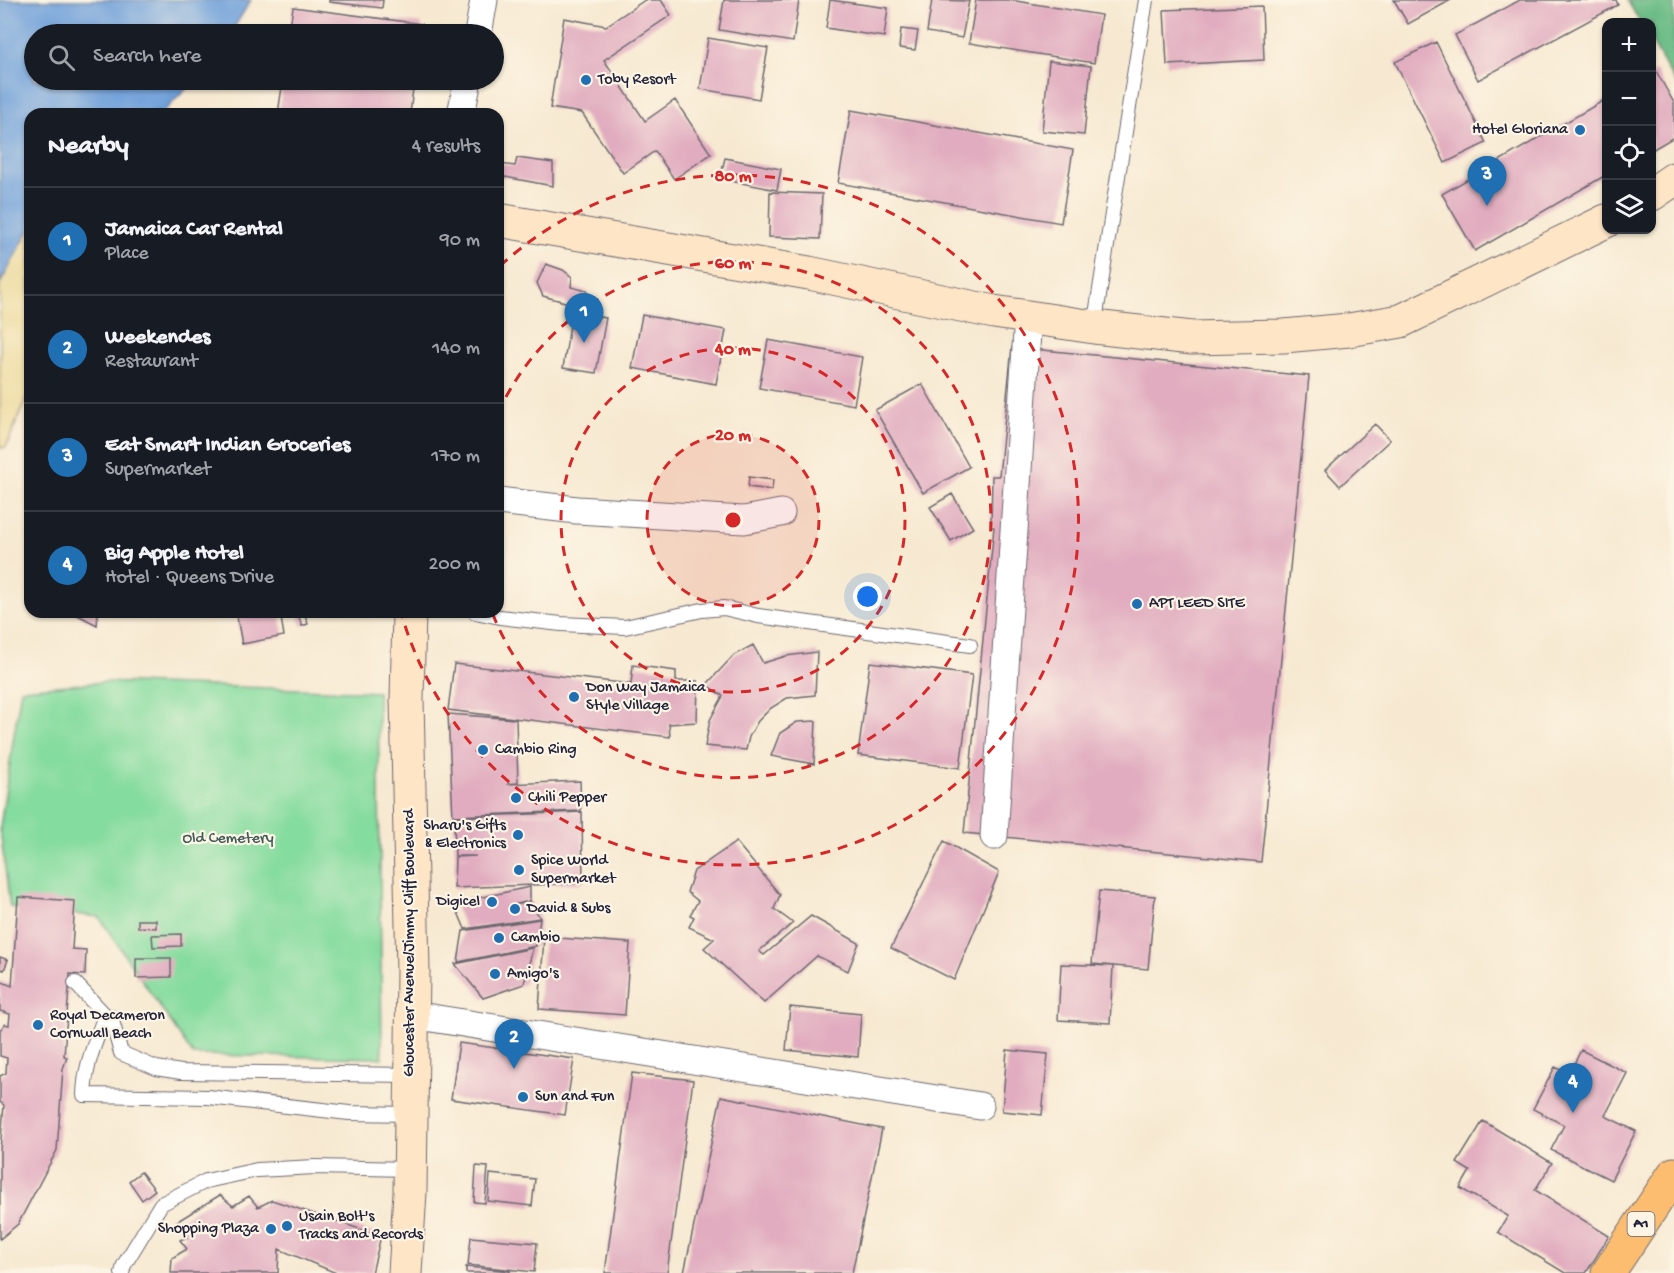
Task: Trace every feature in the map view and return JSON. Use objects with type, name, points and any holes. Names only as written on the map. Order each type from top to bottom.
[{"type":"main road","points":[[1656,191],[1674,179]]},
{"type":"main road","points":[[504,221],[809,273],[994,312],[1094,327],[1192,338],[1284,336],[1349,330],[1401,321],[1602,223]]},
{"type":"main road","name":"Gloucester Avenue/Jimmy Cliff Boulevard","points":[[405,1273],[412,1114],[413,1015],[407,699],[409,618]]},
{"type":"main road","name":"A1","points":[[1608,1273],[1674,1174]]},
{"type":"street","points":[[480,24],[484,0]]},
{"type":"street","points":[[462,108],[466,90]]},
{"type":"street","points":[[994,836],[1028,317]]},
{"type":"street","points":[[504,502],[577,510],[744,520],[781,513]]},
{"type":"street","points":[[413,1015],[980,1106]]},
{"type":"lane","points":[[1094,327],[1146,0]]},
{"type":"lane","points":[[504,617],[561,624],[625,627],[702,610],[724,608],[758,616],[970,645]]},
{"type":"lane","points":[[75,983],[105,1016],[111,1017],[121,1053],[156,1068],[181,1072],[411,1075]]},
{"type":"lane","points":[[105,1016],[88,1061],[84,1095],[208,1096],[350,1113],[412,1114]]},
{"type":"lane","points":[[122,1273],[124,1265],[161,1204],[206,1181],[257,1170],[315,1167],[410,1169]]},
{"type":"green space","points":[[1627,0],[1674,0],[1674,81],[1656,49],[1656,18],[1638,18]]},
{"type":"green space","name":"Old Cemetery","points":[[106,682],[378,692],[382,1058],[193,1055],[99,917],[10,907],[0,828],[21,689]]},
{"type":"sand","points":[[24,239],[24,404],[6,447],[0,448],[0,284]]},
{"type":"water","points":[[0,0],[251,0],[236,24],[24,24],[24,90],[185,90],[167,108],[24,108],[24,239],[0,284]]},
{"type":"building","points":[[329,0],[383,0],[382,8],[329,2]]},
{"type":"building","name":"Toby Resort","points":[[645,0],[661,0],[671,15],[604,60],[645,121],[675,100],[711,154],[674,179],[655,151],[623,173],[582,113],[550,108],[564,18],[606,26]]},
{"type":"building","points":[[724,0],[799,0],[793,42],[719,30]]},
{"type":"building","points":[[830,0],[888,8],[884,37],[826,28]]},
{"type":"building","points":[[932,0],[969,1],[962,38],[927,32]]},
{"type":"building","points":[[976,0],[1010,0],[1101,15],[1094,63],[969,43]]},
{"type":"building","points":[[1394,0],[1451,0],[1408,24]]},
{"type":"building","points":[[1520,0],[1616,0],[1618,5],[1478,80],[1455,35]]},
{"type":"building","points":[[1262,6],[1264,60],[1167,65],[1164,10]]},
{"type":"building","points":[[293,7],[422,24],[290,24]]},
{"type":"building","points":[[901,29],[918,31],[915,50],[899,48]]},
{"type":"building","points":[[708,38],[768,48],[759,99],[700,89]]},
{"type":"building","points":[[1436,42],[1486,143],[1445,163],[1395,62]]},
{"type":"building","points":[[1049,61],[1091,66],[1084,135],[1042,131]]},
{"type":"building","points":[[1656,71],[1674,103],[1674,137],[1656,148]]},
{"type":"building","points":[[282,90],[413,90],[411,108],[279,108]]},
{"type":"building","name":"Hotel Gloriana","points":[[1602,101],[1602,177],[1475,251],[1442,194]]},
{"type":"building","points":[[851,110],[1073,150],[1061,223],[838,183]]},
{"type":"building","points":[[517,158],[553,163],[553,186],[504,177],[504,165],[515,166]]},
{"type":"building","points":[[725,158],[781,169],[777,190],[720,179]]},
{"type":"building","points":[[770,192],[822,194],[820,239],[769,237]]},
{"type":"building","points":[[546,264],[563,270],[572,277],[571,287],[587,291],[579,313],[565,302],[543,296],[537,283]]},
{"type":"building","points":[[572,313],[606,318],[596,373],[563,368]]},
{"type":"building","points":[[642,315],[726,330],[716,384],[632,368]]},
{"type":"building","points":[[768,340],[862,357],[854,405],[759,388]]},
{"type":"building","name":"APT LEED SITE","points":[[1012,347],[1309,376],[1261,862],[964,833],[994,527],[991,527],[992,476],[999,476]]},
{"type":"building","points":[[922,384],[969,467],[923,493],[875,410]]},
{"type":"building","points":[[1375,424],[1390,440],[1340,486],[1325,470]]},
{"type":"building","points":[[749,477],[773,480],[772,490],[748,487]]},
{"type":"building","points":[[952,494],[973,528],[951,541],[930,507]]},
{"type":"building","points":[[84,618],[98,618],[97,625]]},
{"type":"building","points":[[237,618],[281,618],[284,636],[242,644]]},
{"type":"building","points":[[299,618],[306,618],[308,624],[302,626]]},
{"type":"building","points":[[753,645],[763,663],[786,656],[817,652],[815,695],[787,698],[771,708],[758,721],[749,737],[746,750],[705,746],[710,720],[723,696],[706,685],[734,655]]},
{"type":"building","points":[[870,662],[972,675],[960,768],[858,755]]},
{"type":"building","name":"Don Way Jamaica Style Village","points":[[454,664],[631,684],[633,665],[676,671],[676,681],[698,681],[697,722],[669,724],[670,737],[448,710]]},
{"type":"building","points":[[448,714],[516,719],[518,783],[507,784],[580,781],[581,811],[453,816]]},
{"type":"building","points":[[816,721],[814,764],[771,756],[780,733],[797,722]]},
{"type":"building","points":[[582,812],[583,883],[454,888],[455,857],[476,856],[455,856],[454,817]]},
{"type":"building","points":[[944,841],[999,872],[954,980],[891,948]]},
{"type":"building","points":[[736,842],[780,895],[774,909],[793,923],[759,951],[764,955],[811,916],[859,943],[848,971],[817,956],[764,1003],[704,948],[714,939],[689,927],[694,917],[690,915],[698,901],[687,892],[694,871]]},
{"type":"building","points":[[530,887],[530,901],[508,906],[531,902],[540,918],[465,929],[454,903]]},
{"type":"building","points":[[1099,891],[1155,896],[1148,969],[1092,964]]},
{"type":"building","name":"Royal Decameron Cornwall Beach","points":[[18,897],[75,901],[72,949],[86,950],[85,975],[70,974],[64,1056],[67,1057],[63,1069],[57,1150],[18,1224],[0,1239],[0,1150],[4,1105],[0,1102],[0,1076],[6,1073],[7,1058],[0,1056],[0,1030],[5,1024],[9,1025],[10,1014],[0,1011],[0,981],[12,986]]},
{"type":"building","name":"Cambio","points":[[540,919],[536,946],[458,962],[463,931]]},
{"type":"building","points":[[138,920],[156,920],[156,928],[138,927]]},
{"type":"building","points":[[181,934],[181,946],[153,947],[152,935]]},
{"type":"building","points":[[544,937],[630,943],[625,1015],[539,1009]]},
{"type":"building","name":"Amigo's","points":[[533,948],[524,984],[483,998],[455,964]]},
{"type":"building","points":[[0,957],[8,960],[4,970],[0,969]]},
{"type":"building","points":[[136,958],[171,958],[171,977],[136,978]]},
{"type":"building","points":[[1061,964],[1113,966],[1110,1023],[1058,1020]]},
{"type":"building","points":[[790,1007],[861,1014],[858,1057],[786,1050]]},
{"type":"building","points":[[459,1043],[574,1059],[565,1115],[451,1099]]},
{"type":"building","points":[[1007,1050],[1048,1054],[1042,1115],[1002,1111]]},
{"type":"building","points":[[1581,1050],[1627,1073],[1605,1116],[1636,1131],[1611,1180],[1551,1150],[1564,1125],[1533,1109],[1555,1067],[1569,1074]]},
{"type":"building","points":[[632,1073],[693,1080],[667,1273],[605,1273]]},
{"type":"building","points":[[721,1096],[882,1129],[852,1273],[684,1273]]},
{"type":"building","points":[[1483,1121],[1552,1163],[1535,1190],[1609,1236],[1586,1273],[1565,1273],[1498,1232],[1508,1216],[1460,1188],[1470,1171],[1457,1163]]},
{"type":"building","points":[[476,1166],[488,1167],[485,1203],[474,1202]]},
{"type":"building","points":[[141,1172],[155,1190],[142,1200],[129,1181]]},
{"type":"building","points":[[490,1174],[535,1179],[532,1206],[488,1201]]},
{"type":"building","name":"Shopping Plaza","points":[[220,1195],[233,1206],[249,1196],[258,1207],[272,1200],[381,1236],[372,1273],[336,1273],[279,1249],[278,1273],[171,1273],[172,1258],[187,1249],[180,1240],[187,1237],[176,1222]]},
{"type":"building","points":[[471,1237],[537,1243],[534,1272],[468,1265]]},
{"type":"building","points":[[466,1267],[510,1271],[510,1273],[466,1273]]},
{"type":"place","name":"Toby Resort","points":[[586,80]]},
{"type":"place","name":"Hotel Gloriana","points":[[1580,130]]},
{"type":"place","name":"Eat Smart Indian Groceries","points":[[1487,206]]},
{"type":"place","name":"Jamaica Car Rental","points":[[584,343]]},
{"type":"place","name":"APT LEED SITE","points":[[1137,604]]},
{"type":"place","name":"Don Way Jamaica Style Village","points":[[574,697]]},
{"type":"place","name":"Cambio Ring","points":[[483,750]]},
{"type":"place","name":"Chili Pepper","points":[[516,798]]},
{"type":"place","name":"Sharu's Gifts & Electronics","points":[[518,835]]},
{"type":"place","name":"Spice World Supermarket","points":[[519,870]]},
{"type":"place","name":"Digicel","points":[[492,902]]},
{"type":"place","name":"David & Subs","points":[[515,909]]},
{"type":"place","name":"Cambio","points":[[499,938]]},
{"type":"place","name":"Amigo's","points":[[495,974]]},
{"type":"place","name":"Royal Decameron Cornwall Beach","points":[[38,1025]]},
{"type":"place","name":"Weekendes","points":[[514,1069]]},
{"type":"place","name":"Sun and Fun","points":[[523,1097]]},
{"type":"place","name":"Big Apple Hotel","points":[[1573,1113]]},
{"type":"place","name":"Usain Bolt's Tracks and Records","points":[[287,1226]]},
{"type":"place","name":"Shopping Plaza","points":[[271,1229]]}]
